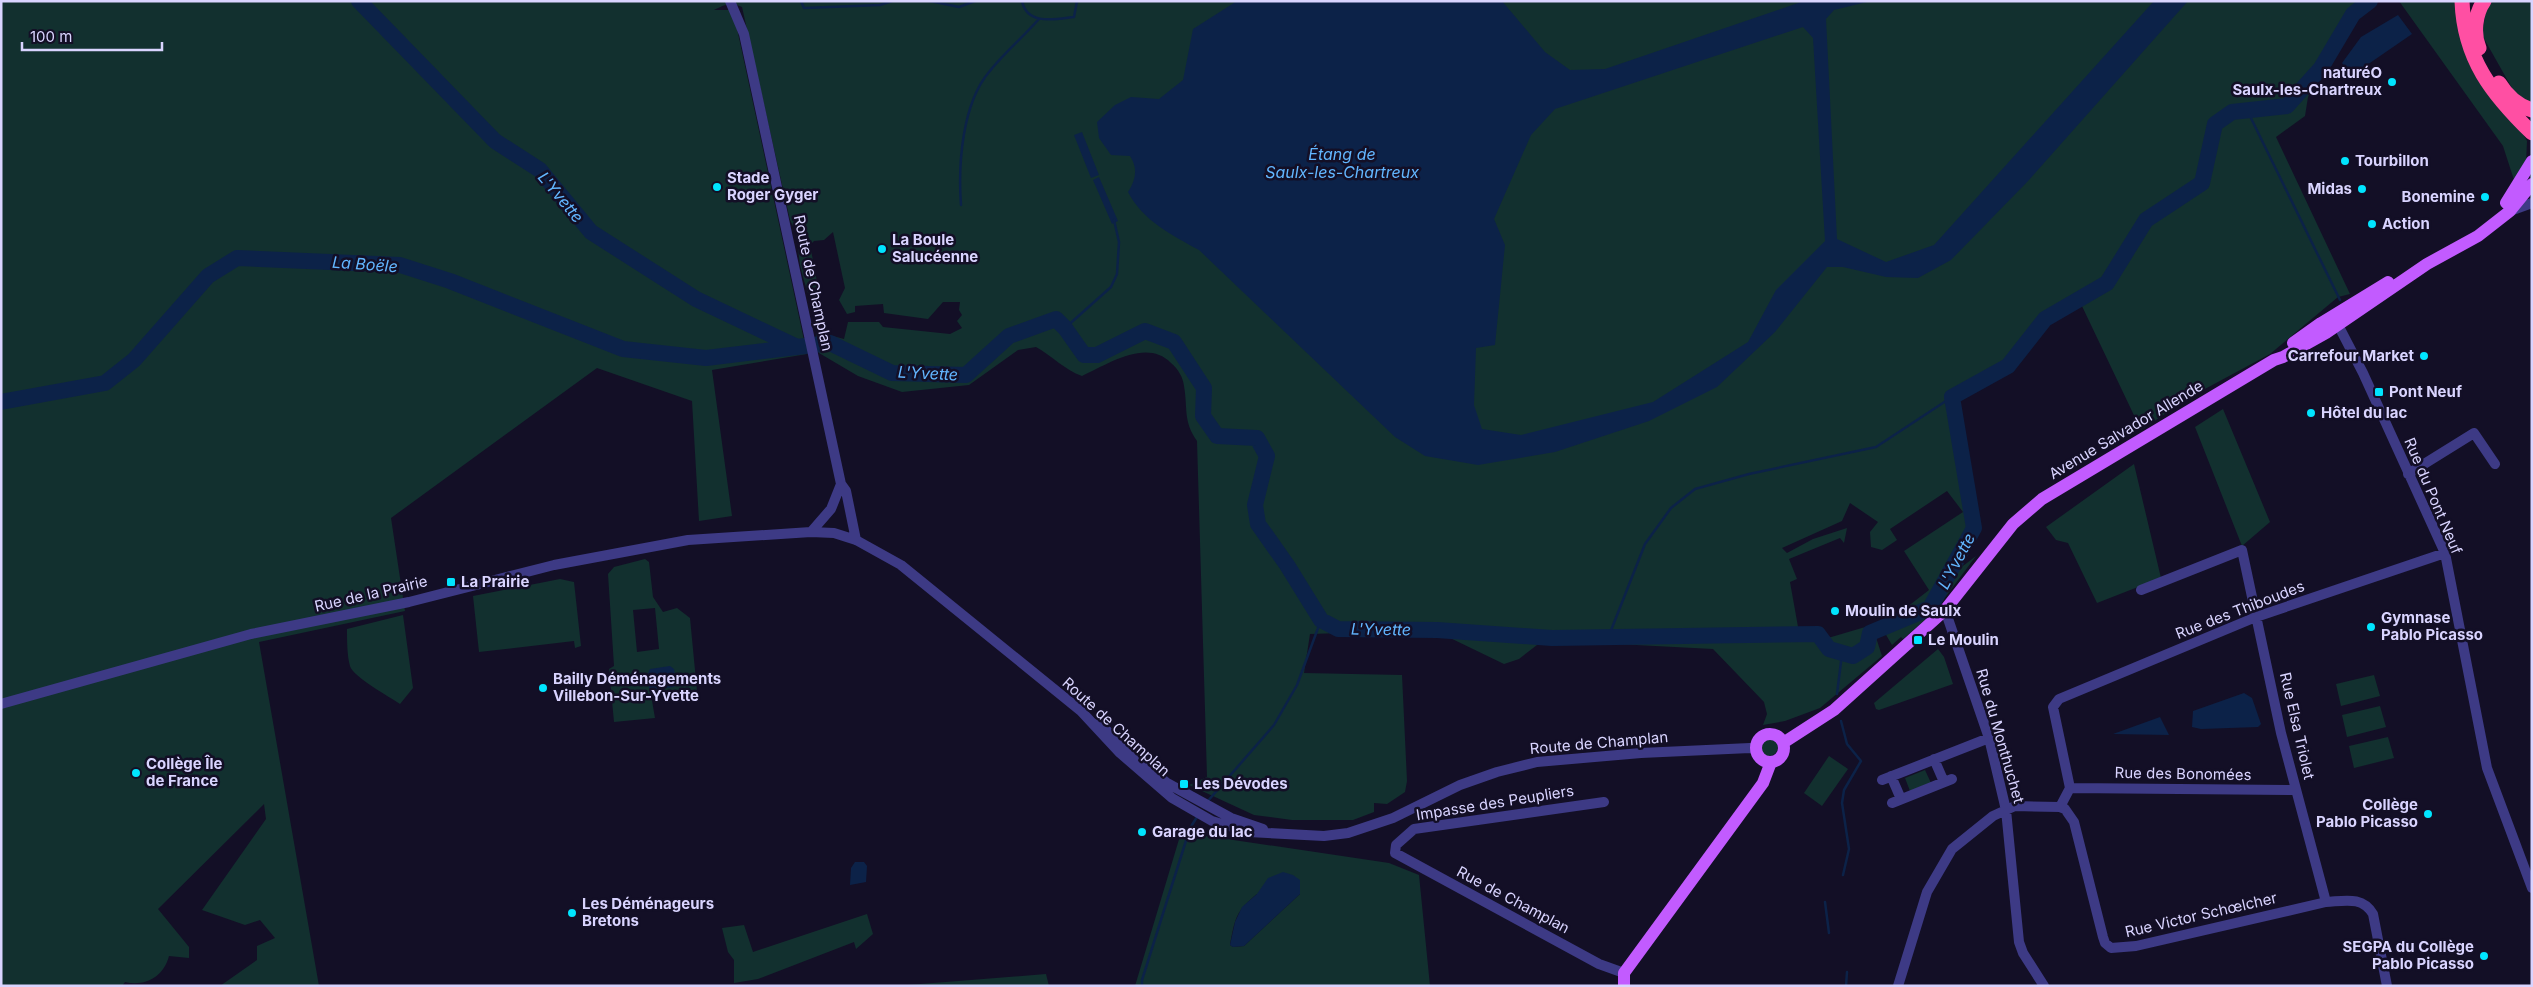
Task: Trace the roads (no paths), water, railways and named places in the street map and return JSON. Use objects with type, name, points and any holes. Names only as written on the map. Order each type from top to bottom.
[{"type":"highway","points":[[2462,1],[2462,19],[2472,56],[2497,98],[2532,133]]},
{"type":"highway","points":[[2484,1],[2476,26],[2476,42],[2505,93],[2522,107],[2532,110]]},
{"type":"main road","points":[[2532,133],[2532,142]]},
{"type":"main road","points":[[2336,320],[2424,258],[2471,232],[2509,200],[2532,161]]},
{"type":"main road","points":[[2510,211],[2532,184]]},
{"type":"main road","name":"Avenue Salvador Allende","points":[[1783,742],[1834,710],[1945,610],[2013,524],[2042,500],[2274,360],[2283,357],[2336,320],[2427,264],[2478,236],[2510,211]]},
{"type":"main road","points":[[1624,979],[1763,783],[1771,762],[1782,755],[1783,742],[1777,736],[1768,734],[1760,738],[1756,750],[1763,760],[1771,762]]},
{"type":"street","name":"Route de Champlan","points":[[730,1],[744,34],[841,484],[846,491],[856,540]]},
{"type":"street","name":"Avenue Salvador Allende","points":[[2510,211],[2532,203]]},
{"type":"street","name":"Rue du Pont Neuf","points":[[2336,320],[2444,553],[2487,768],[2532,888]]},
{"type":"street","points":[[2408,474],[2474,433],[2495,464]]},
{"type":"street","points":[[811,532],[831,509],[841,484]]},
{"type":"street","name":"Route de Champlan","points":[[811,532],[834,534],[856,540],[901,565],[1081,712],[1134,765],[1172,798],[1258,828],[1297,836],[1324,836],[1366,828],[1460,785],[1497,772],[1537,762],[1650,752],[1750,748],[1756,750]]},
{"type":"street","name":"Rue de la Prairie","points":[[1,704],[251,634],[410,602],[582,559],[688,540],[811,532]]},
{"type":"street","name":"Rue Elsa Triolet","points":[[2141,590],[2242,550],[2281,734],[2326,902]]},
{"type":"street","name":"Rue des Thiboudes","points":[[2070,788],[2053,707],[2059,699],[2256,617],[2444,553]]},
{"type":"street","name":"Rue du Monthuchet","points":[[1945,610],[1989,738],[2006,810],[2019,942],[2023,953],[2044,986]]},
{"type":"street","points":[[1934,758],[1948,781],[1897,801],[1887,778],[1934,758],[1989,738]]},
{"type":"street","points":[[1898,986],[1926,892],[1952,849],[1993,816],[2015,806],[2060,807],[2070,788]]},
{"type":"street","name":"Rue des Bonomées","points":[[2070,788],[2296,790]]},
{"type":"street","name":"Impasse des Peupliers","points":[[1396,845],[1414,829],[1604,802]]},
{"type":"street","name":"Rue Victor Schœlcher","points":[[2060,807],[2065,809],[2074,822],[2105,943],[2112,948],[2120,949],[2136,946],[2326,902]]},
{"type":"street","name":"Rue de Champlan","points":[[1396,845],[1395,853],[1600,964],[1624,979]]},
{"type":"street","points":[[2326,902],[2356,900],[2367,905],[2373,914],[2387,986]]},
{"type":"water","name":"Étang de Saulx-les-Chartreux","points":[[1237,1],[1502,1],[1545,52],[1570,70],[1605,69],[1804,1],[1871,1],[1834,10],[1826,19],[1837,239],[1886,262],[1934,245],[2154,1],[2188,1],[2029,180],[1951,260],[1918,278],[1886,277],[1843,267],[1827,267],[1775,332],[1717,387],[1649,421],[1555,452],[1478,465],[1425,456],[1395,437],[1199,250],[1159,226],[1134,202],[1128,192],[1135,174],[1133,160],[1130,156],[1111,155],[1099,138],[1097,122],[1115,105],[1131,97],[1159,99],[1183,80],[1193,29]],"holes":[[[1803,27],[1813,38],[1825,241],[1776,290],[1748,342],[1653,402],[1521,435],[1482,429],[1474,405],[1476,348],[1495,345],[1505,245],[1494,219],[1531,135],[1555,109]]]},
{"type":"water","points":[[2398,15],[2412,34],[2351,76],[2342,63],[2361,37]]},
{"type":"water","points":[[1082,132],[1099,175],[1091,178],[1074,135]]},
{"type":"water","points":[[1099,177],[1118,221],[1112,224],[1093,180]]},
{"type":"water","points":[[670,666],[674,669],[676,683],[674,687],[652,690],[649,688],[648,673],[650,669]]},
{"type":"water","points":[[2244,693],[2252,698],[2261,724],[2258,727],[2201,729],[2192,727],[2193,711]]},
{"type":"water","points":[[2160,717],[2169,735],[2113,734]]},
{"type":"water","points":[[855,862],[864,862],[867,866],[866,882],[850,885],[851,868]]},
{"type":"water","points":[[1283,872],[1293,875],[1300,880],[1300,894],[1244,946],[1233,947],[1230,945],[1235,922],[1242,907],[1257,894],[1268,878]]},
{"type":"waterway","name":"L'Yvette","points":[[359,1],[495,141],[540,170],[591,232],[696,299],[795,346]]},
{"type":"waterway","points":[[801,1],[804,8],[880,5],[892,1]]},
{"type":"waterway","points":[[930,1],[959,7],[975,1]]},
{"type":"waterway","points":[[1022,1],[1025,9],[1030,14],[1036,18],[1043,19],[1074,17],[1077,1]]},
{"type":"waterway","name":"L'Yvette","points":[[1,402],[105,383],[134,360],[208,276],[237,258],[400,265],[450,281],[623,349],[706,358],[830,343],[892,373],[966,375],[1009,336],[1056,319],[1065,328],[1084,355],[1097,355],[1145,331],[1174,342],[1204,388],[1203,416],[1217,436],[1257,438],[1267,456],[1255,505],[1258,524],[1287,565],[1321,620],[1338,629],[1437,630],[1552,638],[1818,634],[1829,649],[1853,656],[1867,647],[1870,633],[1930,608],[1974,528],[1952,397],[2008,366],[2045,319],[2107,283],[2146,220],[2202,183],[2215,124],[2232,112],[2287,106],[2321,68],[2353,14],[2370,1]]},
{"type":"waterway","points":[[961,205],[961,154],[967,118],[973,101],[980,85],[989,72],[1039,19]]},
{"type":"waterway","points":[[2247,110],[2340,300]]},
{"type":"waterway","points":[[1065,328],[1111,287],[1117,274],[1119,242],[1114,220]]},
{"type":"waterway","points":[[1608,638],[1645,544],[1671,508],[1695,489],[1749,474],[1876,447],[1952,397]]},
{"type":"waterway","points":[[1207,802],[1274,725],[1297,685],[1321,620]]},
{"type":"waterway","points":[[1837,694],[1842,654]]},
{"type":"waterway","points":[[1841,721],[1847,744],[1861,761],[1844,790],[1842,803],[1849,849],[1843,875]]},
{"type":"waterway","points":[[1142,986],[1142,980],[1190,828],[1197,817]]},
{"type":"waterway","points":[[1825,902],[1829,933]]},
{"type":"waterway","points":[[1846,986],[1847,972]]},
{"type":"place","name":"naturéO Saulx-les-Chartreux","points":[[2392,82]]},
{"type":"place","name":"Tourbillon","points":[[2345,161]]},
{"type":"place","name":"Stade Roger Gyger","points":[[717,187]]},
{"type":"place","name":"Midas","points":[[2362,189]]},
{"type":"place","name":"Bonemine","points":[[2485,197]]},
{"type":"place","name":"Action","points":[[2372,224]]},
{"type":"place","name":"La Boule Salucéenne","points":[[882,249]]},
{"type":"place","name":"Carrefour Market","points":[[2424,356]]},
{"type":"place","name":"Pont Neuf","points":[[2379,392]]},
{"type":"place","name":"Hôtel du lac","points":[[2311,413]]},
{"type":"place","name":"La Prairie","points":[[451,582]]},
{"type":"place","name":"Moulin de Saulx","points":[[1835,611]]},
{"type":"place","name":"Gymnase Pablo Picasso","points":[[2371,627]]},
{"type":"place","name":"Le Moulin","points":[[1918,640]]},
{"type":"place","name":"Bailly Déménagements Villebon-Sur-Yvette","points":[[543,688]]},
{"type":"place","name":"Collège Île de France","points":[[136,773]]},
{"type":"place","name":"Les Dévodes","points":[[1184,784]]},
{"type":"place","name":"Collège Pablo Picasso","points":[[2428,814]]},
{"type":"place","name":"Garage du lac","points":[[1142,832]]},
{"type":"place","name":"Les Déménageurs Bretons","points":[[572,913]]},
{"type":"place","name":"SEGPA du Collège Pablo Picasso","points":[[2484,956]]},
{"type":"water label","name":"La Boële","points":[[365,264]]}]
